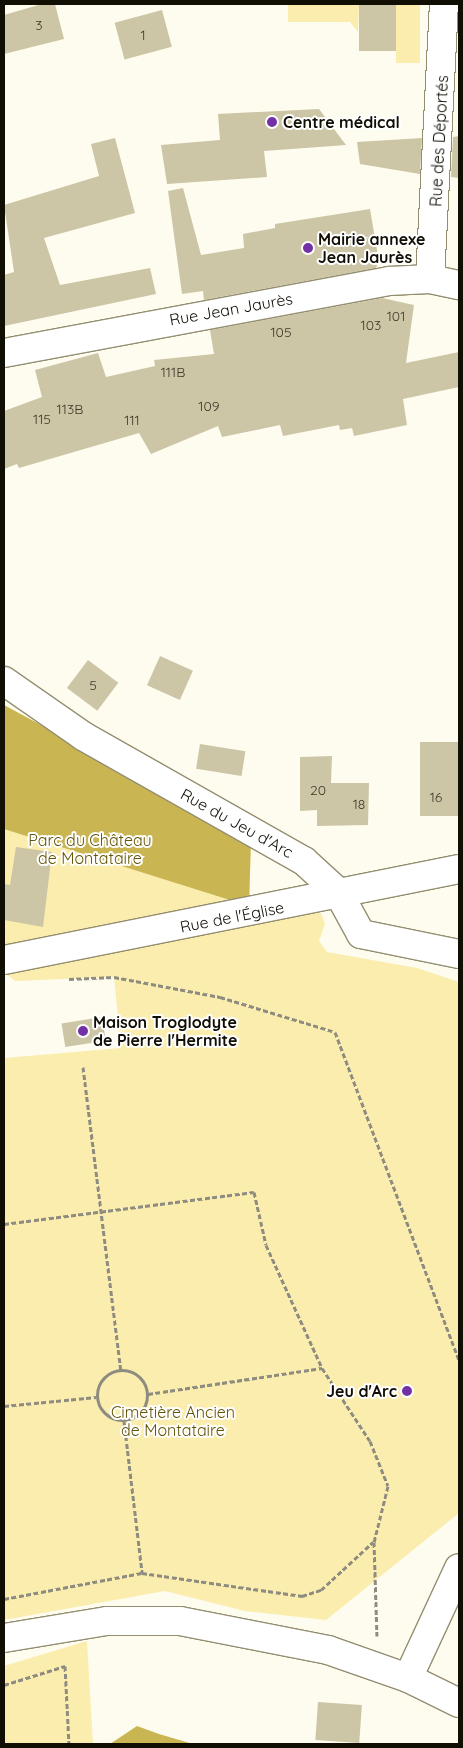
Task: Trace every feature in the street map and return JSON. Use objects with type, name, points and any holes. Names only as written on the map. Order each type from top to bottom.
[{"type":"street","name":"Rue des Déportés","points":[[430,279],[444,4]]},
{"type":"street","name":"Rue Jean Jaurès","points":[[4,353],[389,281],[430,279],[459,285]]},
{"type":"street","name":"Rue du Jeu d'Arc","points":[[4,681],[84,736],[304,861],[338,892],[356,926],[369,938],[459,954]]},
{"type":"street","name":"Rue de l'Église","points":[[4,960],[297,904],[338,892],[459,869]]},
{"type":"street","points":[[408,1678],[459,1568]]},
{"type":"street","points":[[4,1638],[82,1623],[180,1622],[306,1644],[408,1678],[459,1702]]},
{"type":"path","points":[[64,979],[114,977],[220,997],[335,1032],[459,1362]]},
{"type":"path","points":[[84,1067],[121,1370]]},
{"type":"path","points":[[4,1224],[102,1214],[254,1192],[266,1245],[322,1368],[370,1441],[388,1486],[374,1542],[378,1667]]},
{"type":"path","points":[[148,1394],[322,1368]]},
{"type":"path","points":[[121,1370],[142,1379],[148,1394],[144,1409],[124,1421],[102,1411],[97,1397],[106,1375],[121,1370]]},
{"type":"path","points":[[4,1406],[97,1397]]},
{"type":"path","points":[[124,1421],[142,1573]]},
{"type":"path","points":[[4,1599],[142,1573],[302,1596],[321,1590],[374,1542]]},
{"type":"path","points":[[4,1685],[65,1666],[70,1744]]},
{"type":"green space","points":[[288,4],[359,4],[358,32],[350,22],[288,22]]},
{"type":"green space","points":[[396,4],[420,4],[420,63],[396,63]]},
{"type":"green space","name":"Cimetière Ancien de Montataire","points":[[4,705],[251,839],[249,906],[321,913],[325,924],[319,941],[327,952],[417,968],[459,982],[459,1513],[326,1620],[245,1611],[165,1591],[4,1620],[4,1058],[121,1048],[114,977],[15,981],[4,972]]},
{"type":"green space","name":"Parc du Château de Montataire","points":[[4,705],[251,839],[249,906],[4,829]]},
{"type":"green space","points":[[87,1641],[93,1744],[4,1744],[4,1666]]},
{"type":"green space","points":[[137,1726],[159,1734],[193,1744],[110,1744]]},
{"type":"building","points":[[42,4],[55,4],[64,39],[4,54],[4,15]]},
{"type":"building","points":[[359,4],[396,4],[396,51],[359,51]]},
{"type":"building","points":[[162,10],[172,47],[125,59],[115,23]]},
{"type":"building","points":[[319,109],[346,145],[264,151],[267,177],[167,184],[161,145],[220,140],[218,114]]},
{"type":"building","points":[[459,136],[459,178],[451,177],[453,137]]},
{"type":"building","points":[[115,138],[135,213],[44,238],[60,285],[150,268],[156,294],[4,326],[4,275],[14,272],[4,205],[99,176],[91,144]]},
{"type":"building","points":[[422,138],[420,174],[360,164],[357,142]]},
{"type":"building","points":[[183,188],[201,255],[244,248],[243,234],[275,228],[275,224],[370,209],[379,262],[376,268],[204,300],[203,291],[182,294],[168,191]]},
{"type":"building","points":[[382,298],[414,305],[406,363],[459,352],[459,387],[403,399],[407,425],[354,436],[352,428],[340,430],[339,425],[283,436],[280,425],[222,437],[218,426],[151,454],[139,433],[19,468],[17,464],[4,469],[4,411],[42,397],[35,370],[98,353],[106,377],[155,366],[154,360],[214,354],[210,330]]},
{"type":"building","points":[[160,656],[193,671],[180,700],[147,685]]},
{"type":"building","points":[[88,660],[118,683],[97,711],[67,688]]},
{"type":"building","points":[[420,742],[459,742],[459,816],[420,816]]},
{"type":"building","points":[[200,744],[245,751],[242,776],[196,769]]},
{"type":"building","points":[[332,756],[331,783],[369,783],[368,825],[317,826],[317,810],[300,811],[300,757]]},
{"type":"building","points":[[16,847],[52,852],[43,927],[4,920],[4,884],[10,885]]},
{"type":"building","name":"Maison Troglodyte de Pierre l'Hermite","points":[[102,1017],[106,1041],[65,1047],[62,1023]]},
{"type":"building","points":[[318,1702],[362,1705],[359,1743],[315,1740]]},
{"type":"place","name":"Centre médical","points":[[272,122]]},
{"type":"place","name":"Mairie annexe Jean Jaurès","points":[[308,248]]},
{"type":"place","name":"Maison Troglodyte de Pierre l'Hermite","points":[[83,1031]]},
{"type":"place","name":"Jeu d'Arc","points":[[407,1391]]}]
